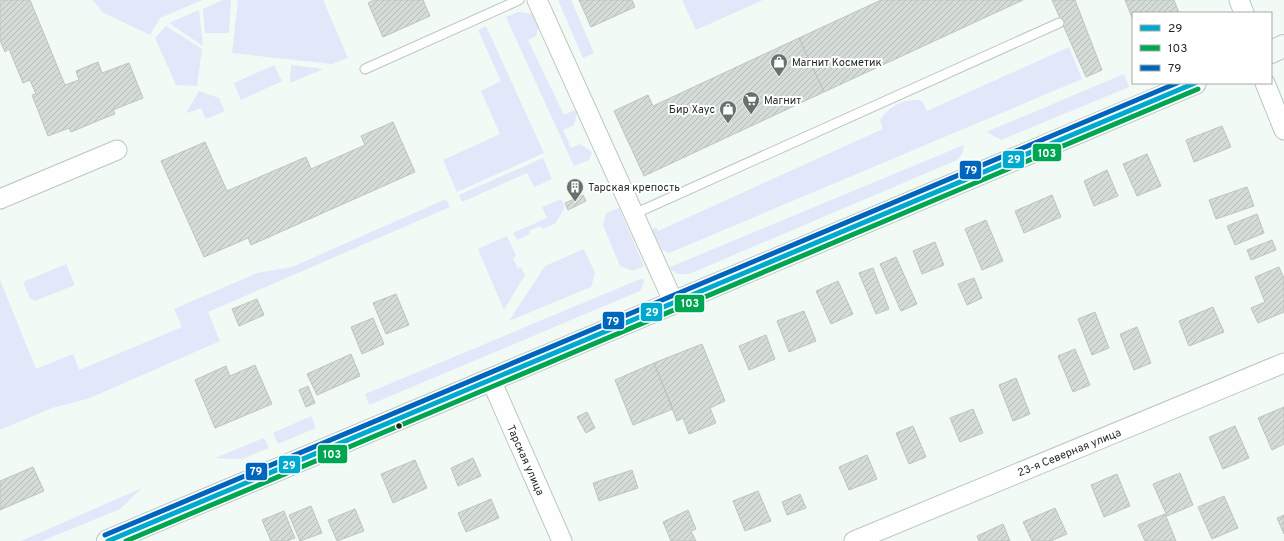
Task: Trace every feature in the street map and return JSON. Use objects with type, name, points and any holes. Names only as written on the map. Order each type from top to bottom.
[{"type":"main road","points":[[1272,52],[1284,46]]},
{"type":"main road","points":[[108,541],[1192,84]]},
{"type":"street","points":[[537,0],[674,303]]},
{"type":"street","points":[[1239,0],[1244,12]]},
{"type":"street","points":[[1265,84],[1284,130]]},
{"type":"street","points":[[0,199],[117,150]]},
{"type":"street","name":"23-я Северная улица","points":[[854,541],[1284,363]]},
{"type":"street","name":"Тарская улица","points":[[491,380],[562,541]]},
{"type":"lane","points":[[365,69],[519,0]]},
{"type":"lane","points":[[634,214],[1059,23]]},
{"type":"shaded area","points":[[93,0],[202,0],[160,18],[150,35],[102,12]]},
{"type":"shaded area","points":[[223,0],[231,0],[229,33],[205,33],[203,9]]},
{"type":"shaded area","points":[[238,0],[323,0],[348,58],[332,64],[232,53]]},
{"type":"shaded area","points":[[558,0],[571,0],[594,53],[583,58]]},
{"type":"shaded area","points":[[682,0],[763,0],[696,30]]},
{"type":"shaded area","points":[[199,10],[203,46],[169,23]]},
{"type":"shaded area","points":[[518,12],[533,14],[539,25],[536,36],[528,40],[564,115],[574,110],[577,112],[574,125],[563,130],[571,148],[580,144],[592,152],[589,160],[574,166],[506,17]]},
{"type":"shaded area","points":[[166,26],[202,49],[197,86],[176,85],[155,38]]},
{"type":"shaded area","points":[[486,26],[544,153],[457,192],[443,160],[500,134],[481,91],[501,81],[478,30]]},
{"type":"shaded area","points":[[1069,47],[1082,79],[669,253],[662,250],[652,229],[656,227],[658,231],[883,129],[880,120],[883,115],[898,104],[910,100],[922,101],[927,111]]},
{"type":"shaded area","points":[[274,65],[282,81],[241,100],[234,83]]},
{"type":"shaded area","points":[[291,65],[323,69],[290,83]]},
{"type":"shaded area","points":[[1124,74],[1129,87],[1001,140],[986,132]]},
{"type":"shaded area","points":[[199,91],[219,98],[225,111],[206,119],[201,108],[188,113],[187,111]]},
{"type":"shaded area","points":[[964,145],[962,154],[957,160],[689,274],[678,274],[671,270],[670,267]]},
{"type":"shaded area","points":[[543,158],[552,179],[534,187],[527,173],[462,202],[459,195]]},
{"type":"shaded area","points":[[446,199],[450,207],[208,312],[220,341],[90,398],[52,408],[0,430],[0,280],[36,369],[73,354],[79,370],[182,327],[174,309],[257,273],[292,267]]},
{"type":"shaded area","points":[[561,199],[565,207],[556,223],[542,229],[541,226],[529,231],[530,234],[517,240],[513,233],[547,218],[542,207]]},
{"type":"shaded area","points":[[619,208],[644,266],[633,271],[620,266],[603,225],[606,213]]},
{"type":"shaded area","points":[[507,236],[516,256],[513,258],[518,269],[521,267],[525,275],[504,310],[478,249]]},
{"type":"shaded area","points":[[584,249],[595,273],[591,287],[509,321],[545,266]]},
{"type":"shaded area","points":[[66,264],[75,285],[35,301],[30,298],[23,282]]},
{"type":"shaded area","points":[[643,278],[644,282],[640,291],[369,405],[365,394]]},
{"type":"shaded area","points":[[311,416],[316,428],[278,444],[273,433]]},
{"type":"shaded area","points":[[264,438],[269,448],[242,459],[215,458]]},
{"type":"shaded area","points":[[142,488],[120,509],[42,541],[21,541]]},
{"type":"building","points":[[0,0],[30,0],[65,85],[79,80],[76,71],[98,62],[102,73],[129,63],[143,98],[113,110],[115,114],[71,132],[69,128],[48,136],[32,95],[36,94],[30,80],[23,83],[9,49],[5,52],[0,40]]},
{"type":"building","points":[[374,0],[423,0],[430,16],[383,37],[368,3]]},
{"type":"building","points":[[579,0],[632,0],[635,7],[591,27]]},
{"type":"building","points":[[881,0],[1023,0],[824,92],[799,38]]},
{"type":"building","points":[[1052,0],[1075,0],[1102,70],[1086,77]]},
{"type":"building","points":[[1125,0],[1174,0],[1179,12],[1132,12],[1132,18]]},
{"type":"building","points":[[799,38],[824,92],[644,176],[614,111],[648,95],[653,106]]},
{"type":"building","points":[[393,122],[415,172],[251,245],[248,238],[204,257],[161,161],[205,142],[227,191],[306,157],[311,169],[365,145],[361,136]]},
{"type":"building","points":[[1222,126],[1231,147],[1194,162],[1186,140]]},
{"type":"building","points":[[1147,154],[1161,186],[1137,196],[1123,164]]},
{"type":"building","points":[[1107,170],[1118,196],[1094,206],[1084,181]]},
{"type":"building","points":[[1247,187],[1254,206],[1216,219],[1209,200]]},
{"type":"building","name":"Тарская крепость","points":[[583,195],[586,201],[568,210],[565,203]]},
{"type":"building","points":[[1052,195],[1061,217],[1024,233],[1015,211]]},
{"type":"building","points":[[1257,214],[1264,233],[1235,245],[1227,226]]},
{"type":"building","points":[[986,220],[1003,261],[982,270],[965,229]]},
{"type":"building","points":[[1272,240],[1276,250],[1251,260],[1247,250]]},
{"type":"building","points":[[935,242],[944,265],[922,274],[913,251]]},
{"type":"building","points":[[896,257],[917,304],[901,311],[880,264]]},
{"type":"building","points":[[1279,267],[1284,278],[1284,312],[1258,323],[1251,308],[1265,302],[1255,277]]},
{"type":"building","points":[[873,268],[889,309],[876,314],[859,273]]},
{"type":"building","points":[[974,278],[982,298],[967,305],[958,284]]},
{"type":"building","points":[[838,281],[853,314],[831,324],[816,291]]},
{"type":"building","points":[[396,294],[409,325],[386,334],[373,303]]},
{"type":"building","points":[[257,299],[264,315],[239,326],[232,309]]},
{"type":"building","points":[[1213,307],[1224,332],[1189,346],[1179,321]]},
{"type":"building","points":[[804,311],[816,341],[789,352],[777,321]]},
{"type":"building","points":[[1095,312],[1109,348],[1092,355],[1078,319]]},
{"type":"building","points":[[373,318],[384,344],[362,354],[351,327]]},
{"type":"building","points":[[1137,327],[1151,363],[1134,370],[1120,334]]},
{"type":"building","points":[[766,335],[775,359],[749,370],[739,346]]},
{"type":"building","points":[[702,344],[725,401],[710,408],[716,423],[689,434],[683,418],[677,421],[654,363]]},
{"type":"building","points":[[1075,349],[1090,385],[1073,392],[1058,356]]},
{"type":"building","points":[[351,354],[360,376],[317,395],[307,374]]},
{"type":"building","points":[[654,363],[673,409],[633,425],[615,380]]},
{"type":"building","points":[[255,365],[272,404],[215,428],[195,380],[226,366],[230,376]]},
{"type":"building","points":[[1016,378],[1030,414],[1013,421],[999,385]]},
{"type":"building","points":[[308,386],[315,403],[306,407],[299,390]]},
{"type":"building","points":[[1284,407],[1284,444],[1272,450],[1258,418]]},
{"type":"building","points":[[973,409],[983,433],[960,442],[950,418]]},
{"type":"building","points":[[587,412],[595,428],[586,433],[577,417]]},
{"type":"building","points":[[913,426],[926,457],[909,464],[896,433]]},
{"type":"building","points":[[1235,426],[1249,458],[1223,469],[1209,437]]},
{"type":"building","points":[[867,455],[877,479],[849,490],[839,467]]},
{"type":"building","points":[[473,458],[481,476],[458,486],[451,468]]},
{"type":"building","points":[[415,460],[427,488],[393,503],[381,474]]},
{"type":"building","points":[[33,467],[44,491],[0,510],[0,481]]},
{"type":"building","points":[[632,470],[638,488],[599,501],[593,483]]},
{"type":"building","points":[[1180,473],[1193,505],[1167,516],[1153,484]]},
{"type":"building","points":[[1117,474],[1130,506],[1104,517],[1091,485]]},
{"type":"building","points":[[758,491],[771,521],[745,531],[733,501]]},
{"type":"building","points":[[800,494],[806,508],[787,515],[782,502]]},
{"type":"building","points":[[1224,496],[1238,528],[1212,539],[1198,507]]},
{"type":"building","points":[[491,499],[499,518],[466,532],[458,513]]},
{"type":"building","points":[[311,506],[322,533],[300,541],[289,515]]},
{"type":"building","points":[[1055,508],[1067,534],[1051,541],[1032,541],[1023,522]]},
{"type":"building","points":[[355,509],[364,531],[337,541],[328,520]]},
{"type":"building","points":[[688,510],[696,529],[691,531],[696,541],[671,541],[663,522]]},
{"type":"building","points":[[284,511],[295,538],[287,541],[271,541],[262,520]]},
{"type":"building","points":[[1165,514],[1176,541],[1145,541],[1138,525]]},
{"type":"building","points":[[1284,515],[1284,534],[1277,518]]},
{"type":"building","points":[[1003,524],[1010,541],[979,541],[977,536]]},
{"type":"transit line","name":"79","points":[[105,535],[1175,84]]},
{"type":"transit line","name":"29","points":[[108,541],[1193,84]]},
{"type":"transit line","name":"103","points":[[126,541],[1198,89]]},
{"type":"place","name":"Магнит Косметик","points":[[779,77]]},
{"type":"place","name":"Магнит","points":[[751,115]]},
{"type":"place","name":"Бир Хаус","points":[[728,124]]},
{"type":"place","name":"Тарская крепость","points":[[575,202]]}]
